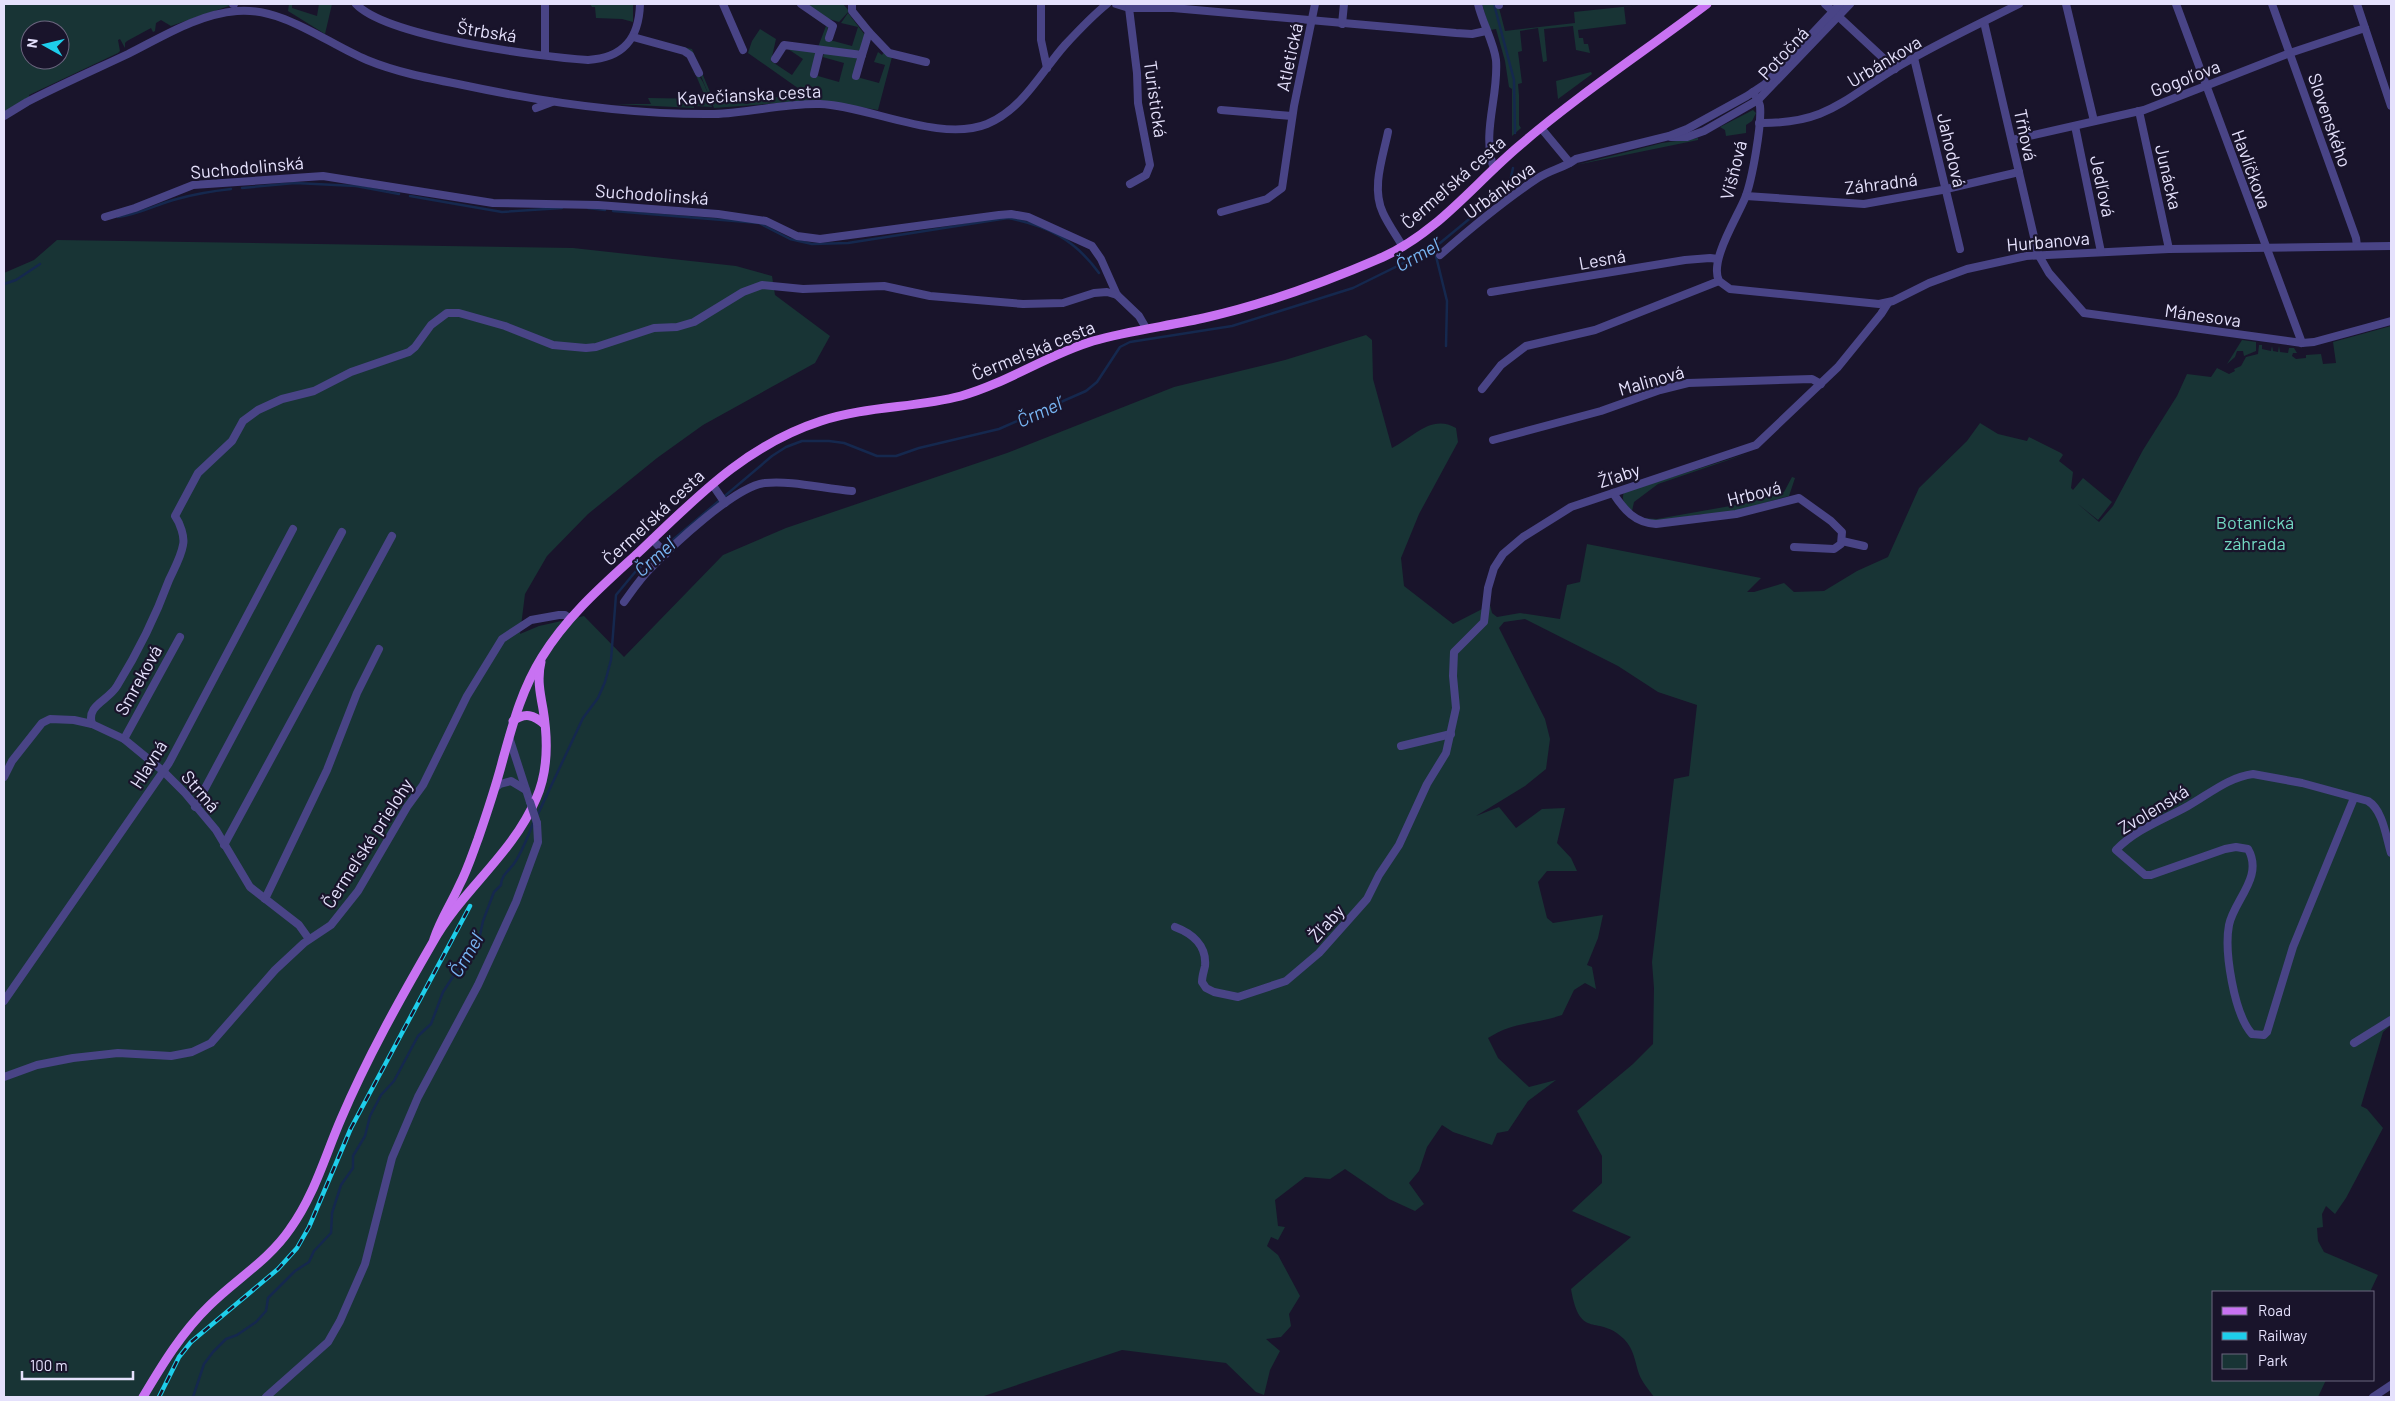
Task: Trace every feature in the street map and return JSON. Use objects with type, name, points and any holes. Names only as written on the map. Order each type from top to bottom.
[{"type":"main road","name":"Čermeľská cesta","points":[[434,939],[458,890],[494,789],[513,721],[529,680],[544,653],[569,618],[712,484],[746,457],[766,445],[815,423],[857,411],[958,396],[988,387],[1070,349],[1119,334],[1210,317],[1358,267],[1402,247],[1433,227],[1494,169],[1541,128],[1707,4]]},
{"type":"main road","points":[[144,1397],[158,1371],[197,1318],[269,1253],[299,1216],[353,1092],[434,939],[462,902],[515,839],[536,798],[545,762],[547,746],[539,682],[544,653]]},
{"type":"main road","points":[[513,721],[522,716],[529,715],[535,716],[544,724]]},
{"type":"main road","points":[[458,890],[458,898],[462,902]]},
{"type":"street","name":"Štrbská","points":[[356,4],[362,10],[385,22],[442,39],[545,55],[595,60],[610,57],[633,37]]},
{"type":"street","points":[[545,4],[545,55]]},
{"type":"street","points":[[640,4],[638,25],[633,37],[684,51],[690,55],[699,73]]},
{"type":"street","points":[[723,4],[743,50]]},
{"type":"street","points":[[800,4],[833,26],[829,38]]},
{"type":"street","points":[[846,4],[852,8],[869,32],[889,53],[926,62]]},
{"type":"street","points":[[1041,4],[1041,40],[1047,68]]},
{"type":"street","name":"Kavečianska cesta","points":[[4,116],[35,98],[176,29],[234,6],[259,9],[290,22],[353,54],[385,67],[461,85],[552,102],[614,109],[713,114],[820,104],[917,124],[964,128],[982,126],[998,118],[1026,94],[1064,46],[1107,4]]},
{"type":"street","points":[[1116,4],[1129,8],[1173,8],[1472,34],[1486,32]]},
{"type":"street","name":"Atletická","points":[[1221,212],[1267,199],[1282,188],[1292,116],[1315,4]]},
{"type":"street","points":[[1342,24],[1344,4]]},
{"type":"street","points":[[1478,4],[1496,60],[1489,139],[1490,156],[1494,169]]},
{"type":"street","points":[[1825,4],[1895,69]]},
{"type":"street","name":"Potočná","points":[[1758,100],[1835,14],[1840,4]]},
{"type":"street","name":"Potočná","points":[[1753,92],[1765,84],[1835,14],[1850,4]]},
{"type":"street","name":"Urbánkova","points":[[1759,123],[1802,120],[1828,111],[1914,58],[2019,4]]},
{"type":"street","points":[[2066,4],[2094,121]]},
{"type":"street","name":"Havlíčkova","points":[[2176,4],[2302,343]]},
{"type":"street","name":"Slovenského","points":[[2272,4],[2357,246]]},
{"type":"street","points":[[2357,4],[2391,106]]},
{"type":"street","name":"Turistická","points":[[1129,8],[1137,73],[1138,103],[1150,164],[1146,176],[1130,184]]},
{"type":"street","name":"Tŕňová","points":[[1984,22],[2038,254]]},
{"type":"street","name":"Gogoľova","points":[[2012,140],[2139,111],[2290,53],[2365,28]]},
{"type":"street","points":[[856,76],[869,32]]},
{"type":"street","points":[[775,59],[784,45],[862,55]]},
{"type":"street","points":[[814,74],[820,50]]},
{"type":"street","name":"Jahodová","points":[[1914,58],[1960,249]]},
{"type":"street","name":"Urbánkova","points":[[1440,255],[1506,199],[1541,175],[1576,159],[1669,136],[1687,129],[1753,92]]},
{"type":"street","name":"Višňová","points":[[1719,281],[1716,276],[1718,259],[1746,196],[1759,123],[1758,100],[1753,92]]},
{"type":"street","name":"Urbánkova","points":[[1669,136],[1687,137],[1700,133],[1758,100]]},
{"type":"street","points":[[536,108],[552,102]]},
{"type":"street","name":"Atletická","points":[[1221,110],[1292,116]]},
{"type":"street","name":"Junácka","points":[[2139,111],[2169,250]]},
{"type":"street","name":"Jedľová","points":[[2075,126],[2101,252]]},
{"type":"street","points":[[1541,128],[1570,163]]},
{"type":"street","points":[[1388,132],[1378,180],[1378,195],[1383,212],[1402,247]]},
{"type":"street","name":"Záhradná","points":[[1746,196],[1864,204],[1946,189],[2018,172]]},
{"type":"street","name":"Suchodolinská","points":[[105,217],[135,208],[193,185],[305,176],[346,178],[493,203],[604,205],[718,214],[766,221],[797,236],[820,239],[1011,214],[1037,221],[1092,246],[1101,259],[1117,295],[1139,316],[1146,328]]},
{"type":"street","name":"Hurbanova","points":[[1719,281],[1730,289],[1744,292],[1869,304],[1888,303],[1940,278],[1976,266],[2038,254],[2391,246]]},
{"type":"street","name":"Mánesova","points":[[2038,254],[2049,273],[2081,311],[2087,315],[2302,343],[2314,342],[2391,321]]},
{"type":"street","name":"Lesná","points":[[1491,292],[1685,260],[1718,259]]},
{"type":"street","points":[[1482,389],[1501,365],[1526,346],[1595,330],[1719,281]]},
{"type":"street","points":[[92,724],[90,716],[94,708],[113,693],[137,653],[160,605],[184,543],[179,522],[175,516],[198,473],[232,441],[243,421],[258,410],[282,399],[314,391],[351,372],[409,352],[431,325],[447,313],[460,313],[505,326],[553,345],[586,348],[596,347],[654,328],[677,327],[694,322],[743,292],[762,284],[809,289],[884,286],[930,296],[1031,304],[1064,303],[1094,293],[1107,292],[1117,295]]},
{"type":"street","name":"Žľaby","points":[[1175,926],[1190,932],[1198,943],[1205,963],[1202,982],[1206,988],[1214,992],[1238,997],[1270,987],[1292,976],[1320,953],[1367,899],[1379,874],[1398,845],[1427,784],[1446,753],[1456,708],[1453,676],[1454,652],[1484,622],[1489,580],[1498,561],[1523,537],[1550,518],[1571,507],[1752,448],[1821,384],[1854,349],[1888,303]]},
{"type":"street","name":"Malinová","points":[[1493,440],[1601,411],[1660,390],[1688,383],[1812,379],[1821,384]]},
{"type":"street","points":[[624,602],[663,551],[722,499],[764,483],[852,492]]},
{"type":"street","points":[[712,484],[722,499]]},
{"type":"street","name":"Hrbová","points":[[1613,493],[1621,506],[1634,518],[1646,523],[1656,524],[1736,514],[1799,498],[1840,528],[1842,541]]},
{"type":"street","name":"Hlavná","points":[[4,1001],[163,771],[293,529]]},
{"type":"street","points":[[196,807],[342,532]]},
{"type":"street","points":[[224,845],[392,536]]},
{"type":"street","points":[[652,539],[663,551]]},
{"type":"street","points":[[1794,547],[1831,550],[1838,547],[1842,541],[1864,546]]},
{"type":"street","name":"Čermeľské prielohy","points":[[4,1077],[37,1065],[73,1058],[118,1053],[171,1056],[204,1048],[218,1036],[275,970],[310,939],[331,925],[358,890],[407,807],[423,785],[467,696],[502,639],[514,629],[531,620],[559,615],[565,615],[569,618]]},
{"type":"street","name":"Smreková","points":[[124,739],[180,637]]},
{"type":"street","points":[[264,899],[327,770],[357,693],[378,649]]},
{"type":"street","name":"Strmá","points":[[4,777],[12,760],[42,723],[50,719],[74,720],[92,724],[124,739],[163,771],[216,830],[250,887],[299,925],[310,939]]},
{"type":"street","points":[[1400,746],[1451,734]]},
{"type":"street","points":[[266,1397],[328,1342],[340,1321],[365,1264],[392,1158],[418,1098],[478,985],[516,902],[538,842],[538,823],[509,737]]},
{"type":"street","name":"Zvolenská","points":[[2354,798],[2293,947],[2267,1032],[2264,1035],[2256,1035],[2246,1024],[2235,997],[2229,949],[2229,926],[2247,888],[2253,868],[2248,849],[2236,847],[2225,849],[2151,875],[2140,871],[2116,850],[2136,833],[2227,783],[2245,775],[2269,775],[2368,801],[2376,808],[2391,853]]},
{"type":"street","points":[[494,789],[500,784],[511,781],[526,790]]},
{"type":"street","points":[[2354,1042],[2391,1020]]},
{"type":"street","points":[[2373,1397],[2391,1385]]},
{"type":"green space","points":[[4,4],[229,4],[229,6],[171,26],[161,20],[156,23],[155,31],[153,32],[151,28],[127,41],[125,48],[120,39],[118,40],[120,51],[118,53],[29,95],[30,99],[4,116]]},
{"type":"green space","points":[[289,4],[292,5],[292,8],[317,16],[319,4],[332,4],[325,34],[288,11]]},
{"type":"green space","points":[[590,4],[633,4],[633,22],[622,19],[596,18],[595,7],[592,7]]},
{"type":"green space","points":[[805,4],[843,4],[849,11],[839,22],[826,18]]},
{"type":"green space","points":[[1482,4],[1498,4],[1505,31],[1575,23],[1574,12],[1641,5],[1624,7],[1626,24],[1578,30],[1579,38],[1583,38],[1584,44],[1588,44],[1590,53],[1576,50],[1573,26],[1544,29],[1547,61],[1543,62],[1538,28],[1520,31],[1522,51],[1518,52],[1522,83],[1518,84],[1519,125],[1521,128],[1512,136],[1512,89],[1509,87],[1505,61],[1496,29],[1490,30]]},
{"type":"green space","points":[[810,13],[828,27],[826,39],[852,46],[858,27],[841,23],[848,13],[865,35],[860,50],[818,47],[826,26]]},
{"type":"green space","points":[[760,29],[776,39],[771,61],[792,75],[803,59],[788,49],[813,51],[816,53],[811,74],[839,82],[844,63],[823,57],[824,53],[857,58],[853,76],[879,83],[885,65],[874,62],[878,52],[882,55],[884,52],[892,57],[878,110],[818,100],[714,108],[692,54],[641,38],[692,49],[713,99],[747,104],[802,91],[748,53],[752,41]]},
{"type":"green space","points":[[1591,72],[1592,74],[1558,99],[1556,81]]},
{"type":"green space","points":[[695,73],[702,81],[712,107],[694,106],[694,108],[616,104],[651,104],[648,98],[706,99]]},
{"type":"green space","points":[[1753,110],[1756,113],[1752,121],[1746,125],[1746,133],[1726,136],[1725,130],[1720,127]]},
{"type":"green space","points":[[1698,138],[1698,140],[1576,165],[1662,143]]},
{"type":"green space","name":"Botanická záhrada","points":[[57,240],[573,248],[736,266],[772,276],[775,295],[830,336],[815,363],[703,425],[657,458],[588,514],[547,556],[525,594],[520,634],[539,626],[584,616],[624,657],[723,555],[786,528],[1007,453],[1174,387],[1285,360],[1366,335],[1372,340],[1373,379],[1392,448],[1431,425],[1447,424],[1456,428],[1458,442],[1419,514],[1401,558],[1404,586],[1453,624],[1490,605],[1492,613],[1497,617],[1520,613],[1560,619],[1567,585],[1580,582],[1587,544],[1761,578],[1747,592],[1754,592],[1784,583],[1794,592],[1824,591],[1857,571],[1888,557],[1919,488],[1967,441],[1980,423],[1998,434],[2027,441],[2029,437],[2061,453],[2063,455],[2059,461],[2073,472],[2071,488],[2073,490],[2083,478],[2112,502],[2098,520],[2078,504],[2099,522],[2113,506],[2143,450],[2177,396],[2187,374],[2211,377],[2217,368],[2229,374],[2241,366],[2246,357],[2258,354],[2259,345],[2262,345],[2262,349],[2271,351],[2272,346],[2273,351],[2278,352],[2279,346],[2280,352],[2288,353],[2289,348],[2294,348],[2297,353],[2293,353],[2292,356],[2296,359],[2306,358],[2306,355],[2321,354],[2323,364],[2336,363],[2333,342],[2391,326],[2391,1025],[2383,1032],[2361,1106],[2367,1109],[2383,1128],[2346,1198],[2335,1214],[2326,1206],[2322,1214],[2323,1227],[2317,1228],[2318,1241],[2324,1252],[2378,1275],[2370,1291],[2212,1291],[2212,1381],[2326,1381],[2318,1397],[1654,1397],[1640,1377],[1632,1351],[1624,1339],[1615,1332],[1585,1321],[1579,1316],[1575,1305],[1571,1289],[1631,1237],[1572,1211],[1602,1183],[1602,1156],[1577,1111],[1633,1064],[1653,1044],[1654,988],[1652,962],[1674,779],[1689,776],[1697,705],[1658,692],[1618,666],[1525,619],[1504,622],[1499,628],[1545,719],[1550,739],[1546,769],[1525,786],[1476,816],[1499,807],[1516,828],[1542,809],[1565,808],[1557,843],[1571,858],[1577,871],[1547,871],[1538,882],[1547,918],[1553,923],[1603,915],[1598,938],[1587,965],[1592,967],[1596,989],[1585,983],[1574,990],[1562,1015],[1516,1026],[1488,1038],[1498,1058],[1529,1087],[1556,1080],[1528,1101],[1508,1131],[1497,1133],[1492,1145],[1453,1132],[1442,1125],[1427,1147],[1419,1171],[1409,1183],[1424,1204],[1415,1211],[1389,1199],[1345,1169],[1330,1179],[1305,1177],[1275,1200],[1278,1226],[1285,1227],[1278,1240],[1271,1237],[1267,1246],[1278,1255],[1300,1296],[1289,1314],[1291,1326],[1281,1337],[1266,1339],[1280,1351],[1270,1370],[1264,1395],[1256,1392],[1226,1363],[1122,1350],[981,1397],[4,1397],[4,273],[34,260]]},
{"type":"green space","points":[[2242,340],[2256,342],[2256,351],[2244,356],[2243,351],[2237,351],[2235,357],[2227,364]]},
{"type":"green space","points":[[1749,453],[1658,484],[1634,502],[1632,511],[1642,518],[1657,519],[1747,503],[1784,492],[1792,477],[1795,478],[1789,496],[1725,514],[1701,514],[1665,521],[1642,520],[1625,505],[1623,501],[1624,492]]},
{"type":"waterway","name":"Črmeľ","points":[[1494,4],[1514,80],[1515,133]]},
{"type":"waterway","name":"Črmeľ","points":[[537,816],[583,718],[598,698],[605,682],[611,660],[616,595],[636,571],[772,456],[786,447],[802,441],[844,443],[877,456],[896,456],[919,448],[999,429],[1086,391],[1097,382],[1120,347],[1130,342],[1232,326],[1353,288],[1434,248],[1502,192],[1510,182],[1513,168]]},
{"type":"waterway","points":[[242,188],[295,183],[356,186],[399,194]]},
{"type":"waterway","points":[[118,217],[134,214],[184,197],[231,189]]},
{"type":"waterway","points":[[410,196],[502,212],[562,208]]},
{"type":"waterway","points":[[588,208],[605,210]]},
{"type":"waterway","points":[[613,211],[759,223],[790,239],[812,244],[848,243],[1008,218],[1036,225],[1060,236],[1090,261],[1099,273]]},
{"type":"waterway","points":[[1434,248],[1447,301],[1446,346]]},
{"type":"waterway","points":[[4,284],[16,280],[40,264]]},
{"type":"waterway","name":"Črmeľ","points":[[193,1397],[204,1364],[213,1352],[226,1339],[237,1335],[256,1322],[266,1311],[268,1298],[295,1271],[309,1262],[314,1251],[331,1233],[332,1213],[341,1185],[353,1168],[353,1156],[365,1136],[370,1116],[381,1095],[394,1081],[418,1036],[431,1024],[443,992],[480,935],[494,892],[501,885],[503,876],[519,855],[534,821]]},
{"type":"railway","points":[[159,1397],[179,1357],[191,1342],[278,1269],[297,1248],[309,1227],[351,1128],[470,906]]}]
